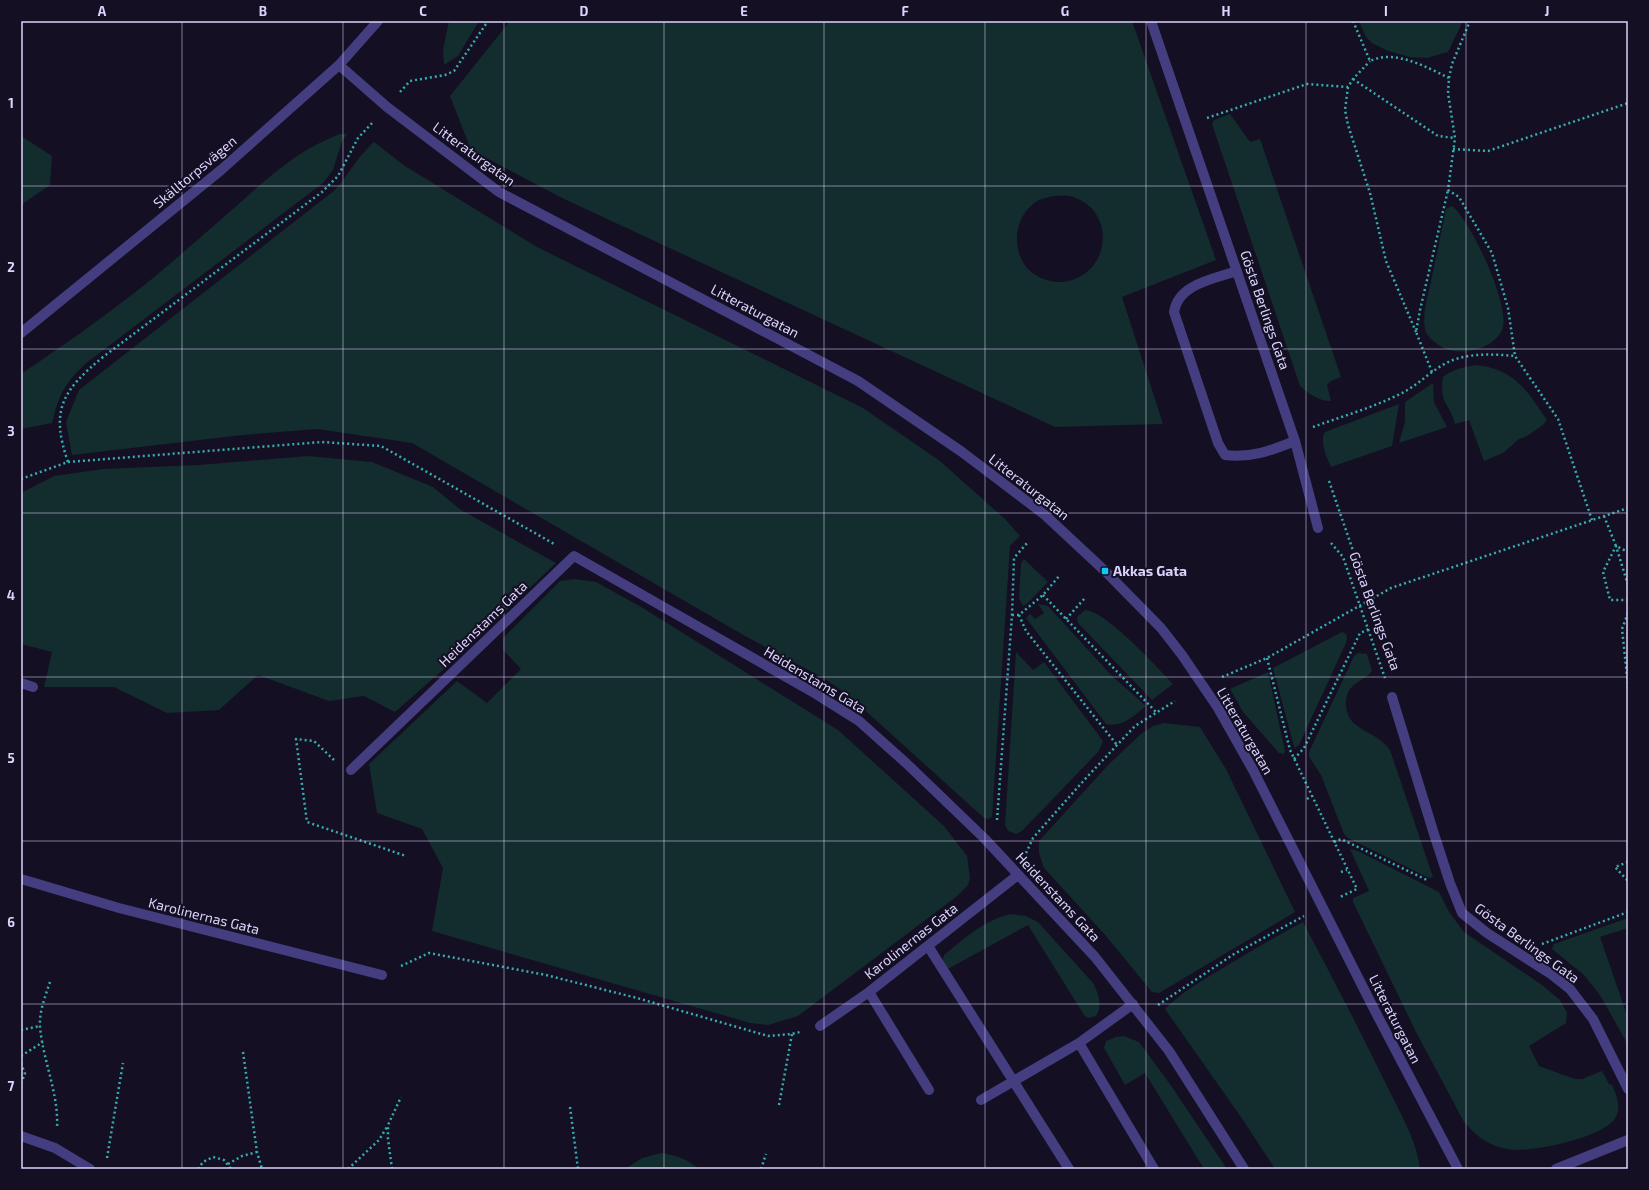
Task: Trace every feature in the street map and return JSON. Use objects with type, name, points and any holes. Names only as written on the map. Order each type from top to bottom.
[{"type":"street","name":"Skälltorpsvägen","points":[[21,333],[220,170],[339,65],[378,21]]},
{"type":"street","name":"Gösta Berlings Gata","points":[[1151,21],[1295,441],[1318,528]]},
{"type":"street","name":"Litteraturgatan","points":[[339,65],[387,107],[499,192],[858,381],[962,452],[1045,515],[1138,603],[1161,628],[1182,655],[1218,708],[1252,770],[1458,1169]]},
{"type":"street","points":[[1237,271],[1189,288],[1175,303],[1174,312],[1218,443],[1225,455],[1241,457],[1262,454],[1295,441]]},
{"type":"street","name":"Heidenstams Gata","points":[[351,770],[574,556],[859,720],[906,763],[984,838],[1095,957],[1143,1015],[1169,1051],[1244,1169]]},
{"type":"street","points":[[21,683],[33,687]]},
{"type":"street","name":"Gösta Berlings Gata","points":[[1392,697],[1450,883],[1462,913],[1487,933],[1528,961],[1551,974],[1570,989],[1593,1019],[1628,1089]]},
{"type":"street","name":"Karolinernas Gata","points":[[820,1026],[869,992],[1018,875]]},
{"type":"street","name":"Karolinernas Gata","points":[[21,879],[119,908],[382,975]]},
{"type":"street","points":[[928,946],[1069,1169]]},
{"type":"street","points":[[869,992],[929,1090]]},
{"type":"street","points":[[981,1100],[1079,1043],[1133,1004]]},
{"type":"street","points":[[1079,1043],[1154,1169]]},
{"type":"street","points":[[21,1136],[56,1148],[90,1169]]},
{"type":"street","points":[[1556,1169],[1628,1140]]},
{"type":"path","points":[[68,462],[62,443],[59,425],[62,405],[73,385],[103,357],[322,192],[338,176],[358,138],[410,81],[445,75],[454,71],[488,21]]},
{"type":"path","points":[[1353,21],[1370,61]]},
{"type":"path","points":[[1416,332],[1448,190],[1455,138],[1448,93],[1448,78],[1452,64],[1470,21]]},
{"type":"path","points":[[1432,372],[1386,262],[1370,193],[1348,125],[1345,110],[1348,87],[1352,79],[1370,61],[1380,56],[1402,59],[1428,68],[1448,78]]},
{"type":"path","points":[[1352,79],[1438,136],[1455,138]]},
{"type":"path","points":[[1206,118],[1307,84],[1348,87]]},
{"type":"path","points":[[1453,149],[1488,151],[1628,103]]},
{"type":"path","points":[[1448,190],[1459,197],[1492,253],[1508,308],[1515,356],[1558,418],[1592,520]]},
{"type":"path","points":[[1311,428],[1374,406],[1405,392],[1442,365],[1464,357],[1489,354],[1515,356]]},
{"type":"path","points":[[21,480],[68,462],[322,442],[381,446],[574,556]]},
{"type":"path","points":[[1220,678],[1267,658],[1392,588],[1628,508]]},
{"type":"path","points":[[1604,516],[1616,546],[1628,585]]},
{"type":"path","name":"Gösta Berlings Gata","points":[[1318,528],[1343,557],[1392,697]]},
{"type":"path","points":[[984,838],[997,822],[1012,615],[1014,558],[1026,543]]},
{"type":"path","points":[[1616,546],[1628,552]]},
{"type":"path","points":[[1616,546],[1603,572],[1610,600],[1628,600]]},
{"type":"path","points":[[1020,616],[1060,575]]},
{"type":"path","points":[[1042,595],[1156,712]]},
{"type":"path","points":[[1066,619],[1085,598]]},
{"type":"path","points":[[1628,613],[1622,629],[1628,685]]},
{"type":"path","points":[[1012,615],[1020,616]]},
{"type":"path","points":[[1020,616],[1026,631],[1117,744]]},
{"type":"path","points":[[1294,759],[1304,748],[1360,633],[1369,629]]},
{"type":"path","points":[[1143,1015],[1234,954],[1322,906],[1357,889],[1290,750],[1267,658]]},
{"type":"path","points":[[1018,875],[1033,838],[1117,744],[1135,726],[1175,701]]},
{"type":"path","points":[[351,770],[342,774],[333,758],[314,741],[296,739],[308,822],[406,856]]},
{"type":"path","points":[[1307,799],[1312,796]]},
{"type":"path","points":[[1334,842],[1341,839],[1441,886],[1450,883]]},
{"type":"path","points":[[1628,862],[1615,867],[1621,876],[1628,881]]},
{"type":"path","points":[[1341,872],[1347,870]]},
{"type":"path","points":[[1528,961],[1543,944],[1628,912]]},
{"type":"path","points":[[382,975],[429,953],[546,975],[637,998],[768,1036],[792,1034],[820,1026]]},
{"type":"path","points":[[50,982],[41,1009],[40,1026],[51,1078],[57,1123],[56,1148]]},
{"type":"path","points":[[21,1030],[40,1026]]},
{"type":"path","points":[[779,1105],[792,1034]]},
{"type":"path","points":[[21,1056],[43,1042]]},
{"type":"path","points":[[243,1052],[257,1152],[262,1169]]},
{"type":"path","points":[[21,1063],[25,1074],[21,1083]]},
{"type":"path","points":[[106,1162],[123,1063]]},
{"type":"path","points":[[348,1169],[379,1140],[401,1097]]},
{"type":"path","points":[[570,1107],[578,1169]]},
{"type":"path","points":[[388,1125],[392,1169]]},
{"type":"path","points":[[228,1164],[242,1156],[257,1152]]},
{"type":"path","points":[[761,1169],[766,1154]]},
{"type":"path","points":[[198,1169],[203,1162],[213,1157],[219,1158],[228,1164],[231,1169]]},
{"type":"green space","points":[[449,21],[479,21],[458,56],[444,65],[443,50]]},
{"type":"green space","points":[[510,21],[1132,21],[1216,260],[1122,297],[1163,424],[1055,427],[564,199],[471,150],[450,96]],"holes":[[[1056,196],[1069,196],[1085,203],[1096,213],[1102,227],[1103,241],[1099,255],[1091,268],[1079,277],[1062,282],[1052,282],[1043,279],[1027,268],[1018,250],[1017,241],[1020,222],[1031,206],[1039,200]]]},
{"type":"green space","points":[[1359,21],[1463,21],[1448,52],[1427,58],[1410,57],[1388,51],[1372,43],[1366,37]]},
{"type":"green space","points":[[1230,114],[1250,142],[1260,139],[1341,377],[1331,381],[1327,385],[1331,401],[1323,400],[1314,396],[1300,386],[1212,124],[1214,120]]},
{"type":"green space","points":[[340,134],[347,134],[342,141],[333,170],[323,183],[85,364],[63,390],[57,404],[52,423],[21,429],[21,374],[79,334],[135,292],[287,163],[312,147]]},
{"type":"green space","points":[[21,136],[52,156],[50,185],[21,205]]},
{"type":"green space","points":[[374,142],[405,166],[537,247],[863,408],[940,461],[1005,519],[1020,536],[1010,546],[992,817],[988,819],[983,817],[848,695],[825,679],[745,636],[412,443],[317,429],[243,435],[72,455],[66,422],[79,390],[335,190],[363,153]]},
{"type":"green space","points":[[1452,206],[1469,229],[1488,265],[1496,285],[1504,319],[1502,330],[1493,342],[1478,349],[1461,352],[1446,349],[1434,341],[1428,335],[1424,323],[1426,305],[1446,209]]},
{"type":"green space","points":[[1477,365],[1501,371],[1519,383],[1533,399],[1547,420],[1543,425],[1527,436],[1519,439],[1503,453],[1484,461],[1469,420],[1455,424],[1442,393],[1443,377],[1459,369]]},
{"type":"green space","points":[[1433,383],[1434,402],[1447,427],[1399,443],[1405,422],[1405,402]]},
{"type":"green space","points":[[1399,404],[1392,446],[1331,467],[1323,445],[1323,436],[1325,432]]},
{"type":"green space","points":[[308,456],[372,462],[433,487],[461,510],[556,563],[453,661],[395,712],[364,696],[329,701],[258,675],[219,710],[167,713],[114,687],[44,687],[52,652],[21,644],[21,493],[54,476],[103,469],[198,465]]},
{"type":"green space","points":[[1024,559],[1048,582],[1027,604],[1023,606],[1019,598],[1021,563]]},
{"type":"green space","points":[[575,579],[596,582],[643,608],[838,730],[944,826],[967,856],[970,878],[968,885],[956,897],[798,1016],[768,1025],[750,1023],[432,931],[443,868],[422,829],[377,813],[369,764],[457,681],[487,703],[521,669],[503,650],[503,638],[560,581]]},
{"type":"green space","points":[[1038,604],[1048,606],[1112,676],[1146,706],[1128,720],[1112,725],[1106,724],[1026,618],[1030,614],[1035,619],[1044,613]]},
{"type":"green space","points":[[1085,610],[1105,619],[1118,629],[1173,684],[1152,700],[1078,623],[1077,617]]},
{"type":"green space","points":[[1342,632],[1346,634],[1346,643],[1299,745],[1295,748],[1273,668]]},
{"type":"green space","points":[[1016,652],[1033,670],[1044,662],[1103,741],[1099,751],[1022,831],[1016,834],[1008,831],[1005,825]]},
{"type":"green space","points":[[1358,653],[1367,654],[1372,671],[1350,689],[1346,698],[1347,713],[1352,722],[1378,739],[1390,750],[1433,877],[1429,878],[1348,838],[1344,834],[1321,775],[1309,757],[1309,752],[1354,656]]},
{"type":"green space","points":[[1268,672],[1285,751],[1284,754],[1279,753],[1243,712],[1230,689]]},
{"type":"green space","points":[[1164,723],[1200,727],[1226,769],[1295,912],[1159,993],[1152,992],[1106,936],[1044,868],[1039,853],[1039,841],[1109,764],[1141,734],[1153,726]]},
{"type":"green space","points":[[1350,849],[1358,851],[1439,892],[1449,912],[1464,932],[1542,985],[1560,1000],[1567,1013],[1566,1023],[1529,1046],[1539,1066],[1575,1079],[1582,1079],[1602,1071],[1609,1084],[1612,1085],[1618,1101],[1616,1117],[1609,1124],[1598,1131],[1566,1142],[1532,1149],[1518,1150],[1500,1148],[1489,1143],[1478,1136],[1464,1122],[1416,1032],[1353,902],[1353,898],[1369,891]]},
{"type":"green space","points":[[1010,914],[1026,916],[1038,922],[1094,984],[1099,1004],[1096,1016],[1088,1018],[1084,1015],[1028,925],[946,970],[942,962],[944,955],[967,936],[991,921]]},
{"type":"green space","points":[[1628,918],[1628,928],[1600,937],[1628,1018],[1628,1045],[1600,995],[1584,975],[1552,949],[1554,944]]},
{"type":"green space","points":[[1303,922],[1403,1117],[1412,1138],[1420,1169],[1275,1169],[1243,1120],[1165,1009],[1179,996],[1203,980]]},
{"type":"green space","points":[[1124,1036],[1139,1042],[1172,1087],[1227,1169],[1204,1169],[1145,1073],[1125,1085],[1104,1048],[1106,1041]]},
{"type":"green space","points":[[661,1153],[681,1158],[699,1169],[625,1169],[642,1158]]},
{"type":"place","name":"Akkas Gata","points":[[1105,571]]}]
